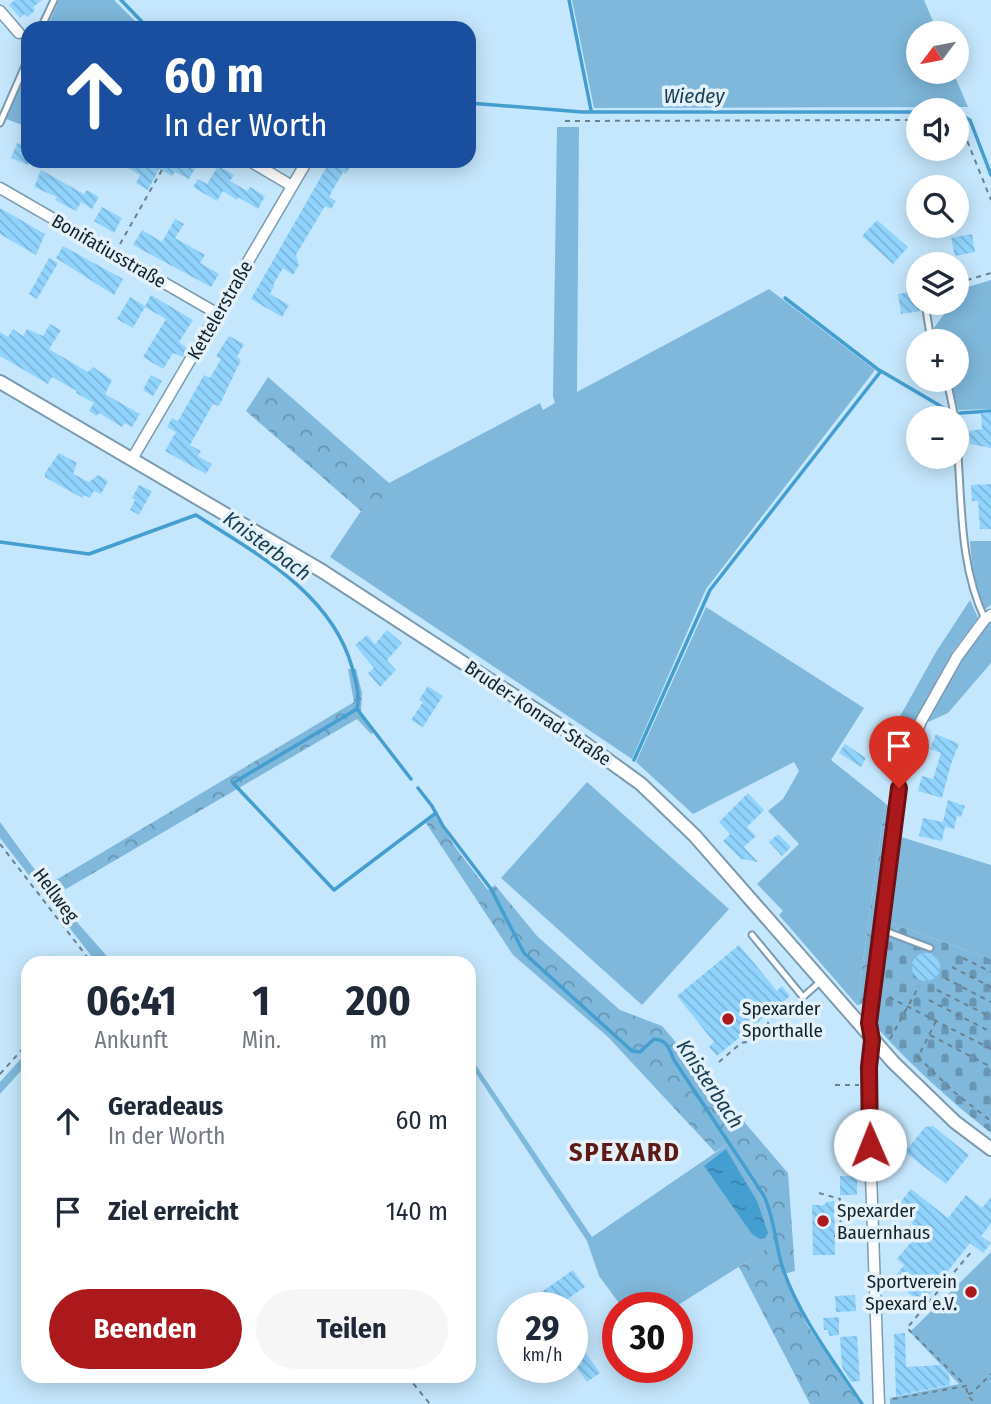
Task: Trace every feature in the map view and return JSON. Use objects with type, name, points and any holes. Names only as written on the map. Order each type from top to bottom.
[{"type":"street","points":[[0,11],[19,33]]},
{"type":"street","points":[[262,168],[292,186]]},
{"type":"street","name":"Kettelerstraße","points":[[132,459],[303,168]]},
{"type":"street","name":"Bonifatiusstraße","points":[[0,188],[218,314]]},
{"type":"street","name":"Bruder-Konrad-Straße","points":[[0,382],[322,571],[613,762],[695,836],[872,1040],[955,1122],[991,1149]]},
{"type":"street","points":[[879,1404],[870,1145],[869,1067],[872,1040],[869,1023],[902,769],[921,722],[957,657],[988,617]]},
{"type":"lane","points":[[44,21],[54,0]]},
{"type":"lane","points":[[0,123],[21,75]]},
{"type":"lane","points":[[959,469],[967,558],[978,604],[988,617]]},
{"type":"lane","points":[[880,929],[930,948]]},
{"type":"lane","points":[[752,935],[803,996],[821,981]]},
{"type":"path","points":[[565,121],[906,120]]},
{"type":"path","points":[[969,145],[991,200]]},
{"type":"path","points":[[114,254],[163,168]]},
{"type":"path","points":[[969,279],[991,272]]},
{"type":"path","name":"Hellweg","points":[[0,844],[85,956]]},
{"type":"path","points":[[963,958],[991,972]]},
{"type":"path","points":[[953,967],[991,987]]},
{"type":"path","points":[[945,978],[991,1002]]},
{"type":"path","points":[[888,1043],[919,986]]},
{"type":"path","points":[[937,990],[991,1017]]},
{"type":"path","points":[[889,997],[991,1049]]},
{"type":"path","points":[[929,1000],[991,1032]]},
{"type":"path","points":[[719,1062],[767,1026],[769,1020],[792,1001],[797,1002]]},
{"type":"path","points":[[936,1021],[918,1057],[991,1121]]},
{"type":"path","points":[[929,1035],[991,1067]]},
{"type":"path","points":[[0,1074],[21,1051]]},
{"type":"path","points":[[835,1085],[855,1085]]},
{"type":"path","points":[[819,1193],[840,1199],[841,1236]]},
{"type":"path","points":[[835,1236],[860,1233]]},
{"type":"path","points":[[972,1251],[907,1328],[966,1387],[976,1404]]},
{"type":"path","points":[[968,1394],[991,1374]]},
{"type":"path","points":[[413,1383],[430,1404]]},
{"type":"path","points":[[892,1399],[966,1387]]},
{"type":"green space","points":[[59,0],[114,0],[135,21],[50,21]]},
{"type":"green space","points":[[572,0],[924,0],[933,21],[906,21],[906,84],[958,84],[964,98],[906,98],[906,107],[594,108]]},
{"type":"green space","points":[[21,86],[21,124],[6,119]]},
{"type":"green space","points":[[557,127],[579,127],[577,392],[769,289],[875,370],[706,589],[632,759],[330,557],[361,511],[395,489],[389,483],[540,403],[543,410],[555,403]]},
{"type":"green space","points":[[991,280],[991,409],[969,410],[969,406],[957,406],[954,392],[969,392],[969,329],[934,328],[943,315],[969,315],[969,287]]},
{"type":"green space","points":[[268,377],[396,489],[361,511],[246,411]]},
{"type":"green space","points":[[970,541],[991,541],[991,605],[985,609],[973,577]]},
{"type":"green space","points":[[970,600],[978,618],[953,651],[907,735],[894,727],[936,652]]},
{"type":"green space","points":[[706,607],[864,708],[831,760],[885,803],[857,1005],[779,915],[783,911],[757,884],[799,844],[768,811],[783,799],[799,771],[794,762],[693,814],[636,762]]},
{"type":"green space","points":[[991,621],[991,663],[948,713],[926,723],[962,657]]},
{"type":"green space","points":[[348,669],[356,669],[362,693],[361,714],[376,731],[371,734],[357,719],[54,896],[46,886],[354,702]]},
{"type":"green space","points":[[587,782],[729,909],[642,1005],[501,878]]},
{"type":"green space","points":[[885,803],[889,807],[865,999],[862,1004],[857,1005]]},
{"type":"green space","points":[[435,816],[488,890],[495,885],[537,936],[620,1010],[662,1026],[788,1173],[795,1271],[784,1274],[807,1325],[860,1404],[810,1404],[739,1267],[774,1244],[762,1198],[728,1144],[715,1152],[608,1037],[513,955],[426,823]]},
{"type":"green space","points":[[0,822],[54,896],[107,956],[91,956],[0,838]]},
{"type":"green space","points":[[898,836],[991,865],[991,959],[887,922]]},
{"type":"green space","points":[[887,922],[991,959],[991,1133],[932,1083],[877,1028],[877,997]]},
{"type":"green space","points":[[21,1059],[21,1071],[0,1094],[0,1082]]},
{"type":"green space","points":[[476,1065],[592,1237],[728,1144],[762,1198],[775,1244],[693,1296],[693,1292],[611,1292],[599,1276],[587,1241],[476,1074]]},
{"type":"green space","name":"Sportverein Spexard e.V.","points":[[991,1252],[991,1404],[890,1404],[890,1398],[959,1384],[910,1332]]},
{"type":"water","points":[[726,1149],[757,1201],[768,1233],[765,1238],[760,1239],[752,1234],[704,1166]]},
{"type":"building","points":[[15,0],[42,0],[33,7],[35,10],[28,17],[25,14],[20,18],[9,5]]},
{"type":"building","points":[[17,143],[21,145],[21,162],[11,158]]},
{"type":"building","points":[[128,168],[195,168],[189,179],[175,172],[172,176],[159,169],[148,190],[136,183],[140,175]]},
{"type":"building","points":[[217,168],[222,168],[234,175],[230,181],[247,191],[250,187],[265,196],[258,209],[223,191],[217,201],[193,187],[198,179],[207,184]]},
{"type":"building","points":[[326,168],[349,168],[346,174],[343,172],[329,197],[336,201],[331,209],[325,206],[296,255],[299,265],[293,275],[283,268],[273,285],[270,294],[289,305],[282,317],[251,299]]},
{"type":"building","points":[[41,170],[84,194],[87,190],[99,197],[92,209],[81,202],[76,211],[55,200],[57,197],[34,187]]},
{"type":"building","points":[[102,207],[122,218],[114,233],[94,221]]},
{"type":"building","points":[[0,208],[45,234],[36,255],[0,234]]},
{"type":"building","points":[[175,219],[184,224],[175,238],[205,255],[200,263],[219,274],[211,287],[133,245],[142,230],[162,242]]},
{"type":"building","points":[[877,220],[908,247],[893,264],[862,236]]},
{"type":"building","points":[[972,234],[975,252],[954,252],[951,238],[969,238]]},
{"type":"building","points":[[63,246],[123,279],[114,295],[56,258]]},
{"type":"building","points":[[49,258],[58,263],[37,299],[29,294]]},
{"type":"building","points":[[906,293],[906,313],[901,314],[898,294]]},
{"type":"building","points":[[151,295],[193,320],[179,342],[188,349],[183,357],[173,353],[163,369],[143,357],[166,319],[145,307],[133,328],[117,319],[130,297],[145,306]]},
{"type":"building","points":[[50,324],[61,330],[49,349],[88,372],[93,367],[112,380],[105,394],[140,414],[132,427],[125,423],[122,427],[99,413],[97,416],[89,411],[94,403],[76,393],[77,391],[52,377],[48,384],[0,356],[0,332],[8,337],[13,329],[23,336],[27,329],[43,336]]},
{"type":"building","points":[[229,336],[244,344],[237,357],[241,360],[219,406],[213,404],[190,445],[201,451],[198,456],[212,464],[206,474],[165,451],[176,432],[167,427],[172,418],[178,421],[204,375],[210,378],[221,359],[216,356]]},
{"type":"building","points":[[151,375],[162,381],[153,396],[143,390]]},
{"type":"building","points":[[991,412],[991,448],[970,444],[969,431],[982,429],[981,413]]},
{"type":"building","points":[[59,453],[77,463],[73,474],[89,482],[98,475],[108,481],[101,494],[94,491],[90,498],[84,495],[82,498],[45,477]]},
{"type":"building","points":[[991,484],[991,529],[980,529],[978,501],[972,501],[971,485]]},
{"type":"building","points":[[139,485],[152,491],[139,515],[130,510],[135,500],[132,498]]},
{"type":"building","points":[[387,630],[402,643],[387,660],[396,670],[380,687],[368,673],[374,668],[355,645],[367,635],[375,644]]},
{"type":"building","points":[[428,686],[443,696],[423,727],[411,720],[423,702],[419,700]]},
{"type":"building","points":[[936,734],[959,744],[942,798],[918,791],[922,776],[933,779],[941,753],[930,749]]},
{"type":"building","points":[[845,744],[866,758],[861,767],[839,753]]},
{"type":"building","points":[[748,793],[764,810],[747,827],[756,836],[744,847],[758,862],[742,860],[723,841],[730,834],[719,822]]},
{"type":"building","points":[[948,800],[965,806],[961,817],[957,816],[954,829],[945,827],[942,841],[919,836],[923,818],[943,822]]},
{"type":"building","points":[[778,834],[791,847],[782,856],[769,842]]},
{"type":"building","name":"Spexarder Sporthalle","points":[[739,945],[777,991],[782,986],[790,996],[717,1056],[709,1047],[714,1042],[677,996]]},
{"type":"building","points":[[926,953],[936,957],[940,967],[936,977],[926,981],[916,977],[912,967],[916,957]]},
{"type":"building","points":[[933,1126],[969,1155],[946,1184],[905,1152],[925,1127]]},
{"type":"building","points":[[840,1176],[857,1176],[857,1195],[840,1195]]},
{"type":"building","points":[[911,1189],[948,1218],[966,1195],[982,1208],[991,1197],[991,1224],[981,1236],[991,1243],[983,1253],[970,1243],[922,1304],[892,1280],[904,1265],[897,1259],[921,1230],[911,1223],[916,1217],[899,1204]]},
{"type":"building","name":"Spexarder Bauernhaus","points":[[834,1201],[835,1255],[813,1255],[812,1205],[825,1205],[826,1202]]},
{"type":"building","points":[[573,1270],[585,1287],[578,1292],[541,1292]]},
{"type":"building","points":[[855,1295],[856,1311],[836,1312],[835,1296]]},
{"type":"building","points":[[839,1317],[839,1335],[829,1336],[828,1330],[824,1330],[823,1318]]},
{"type":"building","points":[[905,1333],[906,1367],[940,1365],[949,1375],[950,1385],[896,1396],[894,1334]]},
{"type":"building","points":[[857,1336],[860,1381],[851,1382],[842,1367],[840,1337]]},
{"type":"building","points":[[588,1356],[600,1373],[588,1381]]},
{"type":"waterway","name":"Wiedey","points":[[121,0],[141,21]]},
{"type":"waterway","points":[[569,0],[591,110]]},
{"type":"waterway","name":"Wiedey","points":[[476,104],[582,112],[906,112]]},
{"type":"waterway","name":"Wiedey","points":[[969,119],[991,175]]},
{"type":"waterway","points":[[785,298],[880,371]]},
{"type":"waterway","points":[[634,760],[710,590],[881,371],[940,406]]},
{"type":"waterway","points":[[969,412],[991,411]]},
{"type":"waterway","name":"Knisterbach","points":[[0,542],[89,554],[196,515],[289,578],[327,618],[342,641],[352,667],[358,693],[357,709],[411,779]]},
{"type":"waterway","points":[[357,709],[233,783],[334,890],[436,813]]},
{"type":"waterway","name":"Knisterbach","points":[[418,788],[491,889],[524,953],[632,1051],[640,1052],[654,1039],[667,1045],[674,1060],[764,1196],[780,1260],[790,1287],[818,1339],[862,1404]]},
{"type":"place","name":"Spexarder Sporthalle","points":[[728,1019]]},
{"type":"place","name":"Spexarder Bauernhaus","points":[[823,1221]]},
{"type":"place","name":"Sportverein Spexard e.V.","points":[[971,1292]]},
{"type":"district","name":"SPEXARD","points":[[625,1152]]},
{"type":"route","points":[[870,1145],[869,1067],[872,1040],[869,1023],[892,826],[899,788]]}]
